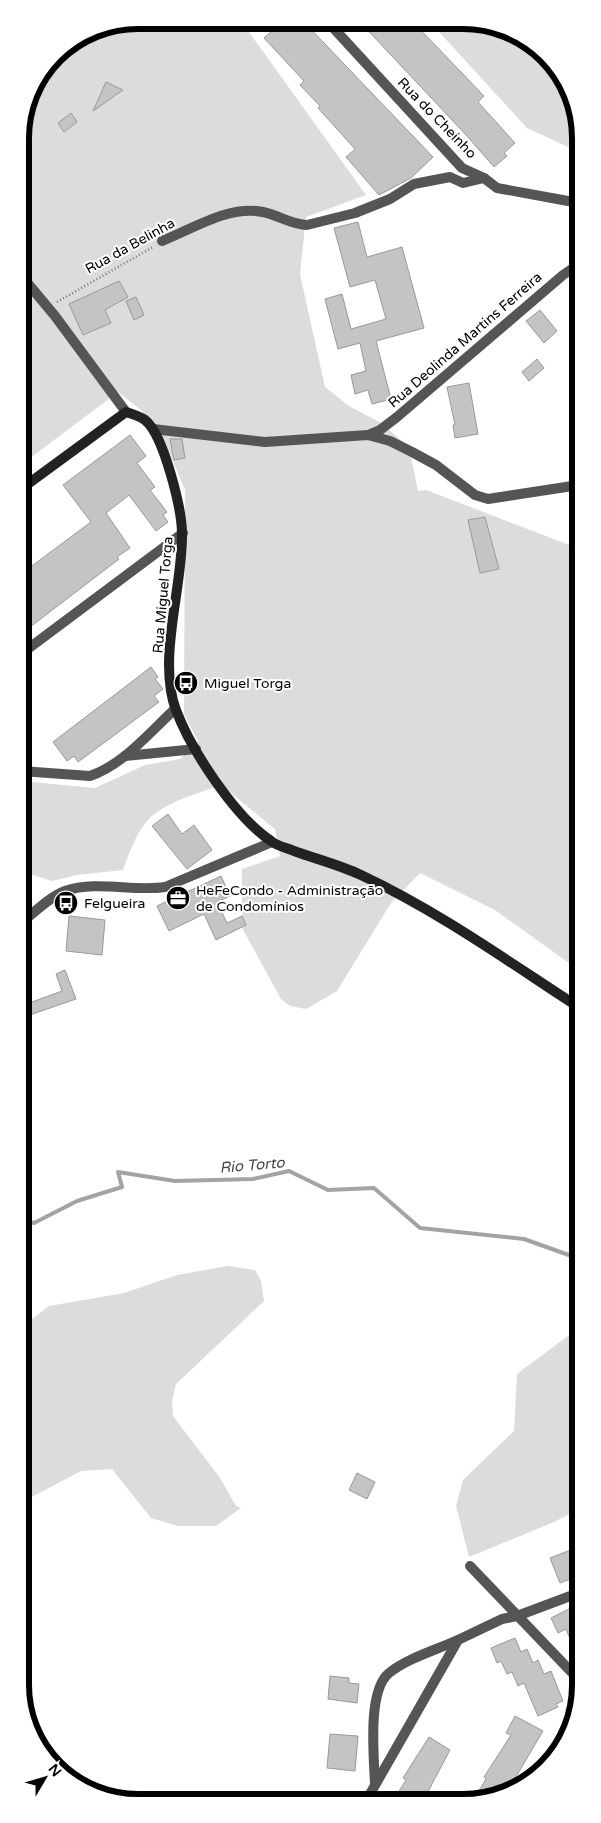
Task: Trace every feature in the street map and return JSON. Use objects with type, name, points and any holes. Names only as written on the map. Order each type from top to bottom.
[{"type":"street","name":"Rua do Cheínho","points":[[334,29],[462,168],[484,178],[497,188],[572,202]]},
{"type":"street","name":"Rua da Belinha","points":[[162,241],[234,212],[261,212],[300,225],[307,225],[355,213],[390,199],[414,184],[450,177],[464,183],[484,178]]},
{"type":"street","name":"Rua Deolinda Martins Ferreira","points":[[368,435],[380,430],[572,269]]},
{"type":"street","points":[[29,285],[126,412],[146,421],[153,429],[265,442],[368,435],[390,441],[420,456],[436,465],[475,494],[488,499],[572,486]]},
{"type":"street","points":[[29,483],[126,412]]},
{"type":"street","name":"Rua Miguel Torga","points":[[153,429],[165,456],[173,482],[183,533],[171,648],[170,678],[175,709],[196,749],[228,797],[272,842]]},
{"type":"street","points":[[29,648],[183,533]]},
{"type":"street","points":[[29,772],[90,776],[100,773],[125,756],[175,709]]},
{"type":"street","points":[[125,756],[196,749]]},
{"type":"street","points":[[29,917],[51,899],[65,892],[90,887],[148,890],[165,887],[272,842],[360,875],[411,901],[468,935],[572,1003]]},
{"type":"street","points":[[470,1566],[572,1673]]},
{"type":"street","points":[[376,1785],[374,1741],[376,1693],[380,1684],[389,1674],[502,1619],[517,1616],[572,1595]]},
{"type":"street","points":[[370,1794],[458,1640]]},
{"type":"path","name":"Rua da Belinha","points":[[48,308],[113,272],[162,241]]},
{"type":"shaded area","points":[[137,29],[247,29],[366,195],[306,217],[300,274],[325,387],[349,406],[381,423],[409,447],[418,491],[426,490],[572,546],[572,965],[495,910],[420,873],[391,903],[337,991],[306,1009],[290,1006],[281,999],[242,928],[242,869],[280,856],[275,829],[221,785],[181,799],[154,814],[139,832],[123,870],[77,875],[52,881],[29,874],[29,782],[95,788],[145,765],[180,759],[198,741],[184,714],[185,490],[165,442],[141,410],[118,392],[29,459],[29,130],[32,109],[43,83],[51,71],[71,51],[89,40],[116,31]]},
{"type":"shaded area","points":[[436,29],[471,29],[492,32],[518,43],[530,51],[545,66],[561,89],[566,103],[571,123],[572,149],[527,128]]},
{"type":"shaded area","points":[[228,1266],[255,1270],[261,1281],[264,1301],[176,1384],[172,1401],[173,1416],[220,1478],[236,1506],[241,1508],[216,1526],[178,1526],[151,1518],[112,1469],[81,1471],[29,1498],[29,1322],[49,1306],[124,1293],[177,1275]]},
{"type":"shaded area","points":[[572,1333],[572,1513],[469,1557],[456,1506],[463,1480],[514,1431],[517,1374]]},
{"type":"building","points":[[275,29],[311,29],[433,157],[411,178],[379,195],[346,157],[355,149],[300,85],[304,81],[264,38]]},
{"type":"building","points":[[367,29],[420,29],[484,96],[478,102],[515,143],[504,153],[507,156],[494,167]]},
{"type":"building","points":[[106,82],[123,90],[93,111]]},
{"type":"building","points":[[71,113],[77,122],[64,132],[58,123]]},
{"type":"building","points":[[358,222],[367,257],[402,247],[424,328],[376,341],[391,399],[372,404],[368,390],[355,394],[351,375],[366,371],[360,343],[338,349],[325,299],[342,294],[351,329],[386,319],[375,280],[350,287],[334,228]]},
{"type":"building","points":[[119,281],[128,297],[105,310],[111,323],[83,335],[69,304]]},
{"type":"building","points":[[136,297],[144,315],[134,320],[126,301]]},
{"type":"building","points":[[540,310],[557,331],[544,343],[526,321]]},
{"type":"building","points":[[537,359],[544,368],[529,381],[522,372]]},
{"type":"building","points":[[469,383],[478,434],[455,438],[453,425],[455,425],[447,387]]},
{"type":"building","points":[[130,435],[146,456],[137,463],[155,487],[150,490],[167,512],[163,515],[168,522],[156,531],[129,495],[106,513],[130,548],[117,557],[119,559],[29,628],[29,568],[91,522],[63,485]]},
{"type":"building","points":[[170,439],[182,439],[185,458],[174,460]]},
{"type":"building","points":[[485,517],[499,569],[480,573],[468,520]]},
{"type":"building","points":[[151,667],[158,677],[155,679],[163,689],[154,696],[159,702],[78,762],[74,756],[67,761],[53,742]]},
{"type":"building","points":[[168,814],[182,834],[194,825],[212,850],[187,869],[152,826]]},
{"type":"building","points":[[221,876],[230,896],[217,902],[227,923],[242,916],[246,925],[216,940],[204,914],[169,931],[157,906]]},
{"type":"building","points":[[69,916],[105,920],[102,955],[66,951]]},
{"type":"building","points":[[65,970],[76,999],[29,1015],[29,1003],[62,991],[56,974]]},
{"type":"building","points":[[357,1473],[375,1482],[367,1499],[349,1490]]},
{"type":"building","points":[[572,1549],[572,1578],[560,1583],[550,1558]]},
{"type":"building","points":[[572,1608],[572,1643],[566,1629],[558,1633],[551,1618]]},
{"type":"building","points":[[515,1638],[521,1652],[527,1649],[533,1663],[538,1660],[544,1674],[551,1671],[563,1701],[556,1704],[558,1707],[538,1716],[524,1683],[518,1686],[512,1672],[507,1674],[501,1661],[497,1663],[491,1648]]},
{"type":"building","points":[[330,1676],[349,1678],[349,1683],[359,1684],[357,1703],[328,1699]]},
{"type":"building","points":[[515,1716],[543,1731],[513,1782],[478,1793],[486,1779],[484,1777],[511,1735],[506,1733]]},
{"type":"building","points":[[330,1734],[358,1736],[355,1771],[327,1768]]},
{"type":"building","points":[[429,1737],[450,1750],[427,1794],[397,1794],[406,1780],[403,1778]]},
{"type":"waterway","name":"Rio Torto","points":[[29,1222],[34,1223],[77,1201],[122,1187],[118,1172],[175,1181],[253,1179],[289,1171],[328,1190],[374,1188],[420,1228],[524,1239],[572,1256]]},
{"type":"place","name":"Miguel Torga","points":[[186,683]]},
{"type":"place","name":"HeFeCondo - Administração de Condomínios","points":[[178,898]]},
{"type":"place","name":"Felgueira","points":[[66,903]]}]
